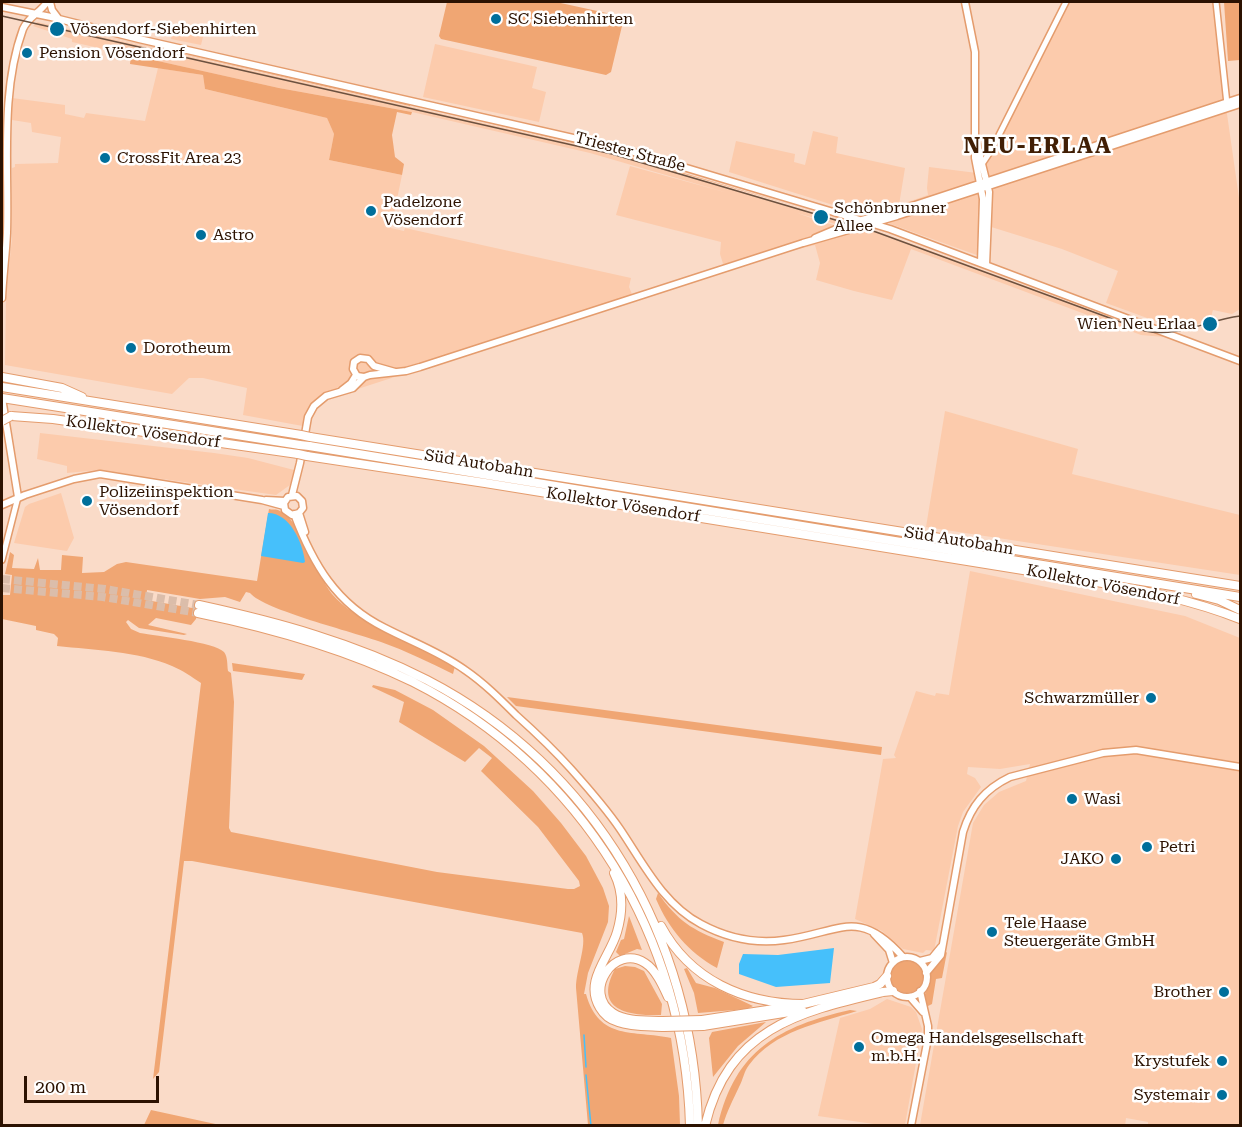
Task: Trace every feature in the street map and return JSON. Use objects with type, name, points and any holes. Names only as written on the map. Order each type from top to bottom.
[{"type":"highway","points":[[4,377],[62,388],[92,401]]},
{"type":"highway","name":"Süd Autobahn","points":[[4,387],[1240,586]]},
{"type":"highway","name":"Süd Autobahn","points":[[4,398],[1163,584]]},
{"type":"highway","name":"Kollektor Vösendorf","points":[[2,415],[53,419],[298,454],[1091,581],[1166,596],[1209,607],[1240,619]]},
{"type":"highway","points":[[2,421],[11,416]]},
{"type":"highway","points":[[1163,584],[1240,597]]},
{"type":"highway","points":[[1163,584],[1211,598],[1240,610]]},
{"type":"highway","points":[[690,1125],[686,1064],[677,1015],[646,924],[626,885],[602,847],[561,794],[523,756],[471,716],[440,697],[388,671],[343,653],[198,609],[282,626],[371,655],[427,680],[476,709],[526,748],[578,801],[607,839],[676,951],[693,967],[709,980],[745,997],[765,1002],[804,1004]]},
{"type":"highway","points":[[602,847],[618,882],[621,910],[620,923],[613,946],[595,980],[596,1002],[602,1011],[619,1022],[663,1024],[702,1023],[827,1006]]},
{"type":"highway","points":[[644,898],[674,976],[689,1031],[694,1064],[698,1125]]},
{"type":"highway","points":[[663,1024],[627,1018],[607,1008],[600,991],[600,982],[609,967],[627,959],[636,959],[645,963],[659,979],[677,1015]]},
{"type":"highway","points":[[702,1023],[804,1004],[874,987],[887,976]]},
{"type":"highway","points":[[705,1125],[725,1075],[750,1046],[781,1023],[827,1006],[893,991]]},
{"type":"main road","points":[[2,298],[7,233],[8,89],[14,59],[28,21],[49,2],[58,18]]},
{"type":"main road","points":[[965,2],[975,52],[975,132],[979,163],[985,185],[983,264]]},
{"type":"main road","name":"Triester Straße","points":[[2,7],[602,143],[873,223],[1240,361]]},
{"type":"main road","points":[[1227,106],[1240,98]]},
{"type":"main road","points":[[356,375],[367,376],[420,367],[803,243],[897,216],[1227,106],[1240,104]]},
{"type":"main road","points":[[803,243],[862,220],[985,185]]},
{"type":"main road","points":[[897,216],[895,223],[897,232]]},
{"type":"main road","points":[[356,375],[353,367],[358,359],[368,359],[372,365],[395,372]]},
{"type":"main road","points":[[2,505],[18,497],[74,479],[100,474],[284,503],[295,496],[310,411],[320,400],[353,388],[367,376],[372,365]]},
{"type":"main road","points":[[339,392],[351,383],[356,375]]},
{"type":"main road","points":[[4,398],[18,497]]},
{"type":"main road","points":[[295,496],[303,505],[297,514]]},
{"type":"main road","points":[[284,503],[286,512],[297,514]]},
{"type":"main road","points":[[297,514],[310,548],[327,581],[350,606],[366,618],[425,646],[465,670],[487,687],[538,735],[589,789],[612,817],[666,896],[690,917],[724,934],[759,941],[786,940],[839,927],[855,927],[871,931],[887,939],[903,957]]},
{"type":"main road","points":[[926,973],[941,955],[963,832],[971,810],[991,788],[1010,777],[1053,765],[1103,753],[1136,750],[1240,767]]},
{"type":"main road","points":[[871,931],[889,950],[892,963],[887,976],[889,986],[893,991],[904,997],[920,992],[925,986],[926,973],[920,961]]},
{"type":"main road","points":[[892,963],[903,957],[920,961],[935,956],[943,944]]},
{"type":"main road","points":[[911,1125],[927,1045],[927,1026],[920,992]]},
{"type":"main road","points":[[910,996],[925,1015]]},
{"type":"street","points":[[979,163],[992,149],[1066,2]]},
{"type":"street","points":[[1216,2],[1227,106]]},
{"type":"street","points":[[2,560],[18,497]]},
{"type":"shaded area","points":[[447,2],[556,2],[611,14],[622,26],[611,72],[606,75],[441,39],[439,36]]},
{"type":"shaded area","points":[[1066,2],[1217,2],[1226,107],[1240,205],[1240,309],[1232,314],[1213,310],[1210,320],[1180,330],[1106,303],[1118,271],[1062,249],[988,226],[985,258],[874,218],[729,172],[736,141],[795,154],[794,162],[805,165],[813,131],[838,137],[836,153],[905,168],[899,205],[928,195],[929,167],[985,174],[982,164]]},
{"type":"shaded area","points":[[1224,2],[1240,2],[1240,60],[1228,61]]},
{"type":"shaded area","points":[[37,22],[601,150],[841,221],[839,225],[797,213],[826,223],[858,231],[867,228],[1164,337],[1141,335],[911,249],[892,300],[816,280],[820,263],[815,245],[724,267],[720,254],[721,242],[616,215],[630,166],[728,193],[590,153],[412,112],[279,88],[72,42],[72,39],[33,26]]},
{"type":"shaded area","points":[[174,26],[204,33],[201,45],[171,39]]},
{"type":"shaded area","points":[[69,28],[410,105],[410,106]]},
{"type":"shaded area","points":[[435,44],[537,67],[532,88],[546,92],[539,122],[423,97]]},
{"type":"shaded area","points":[[131,55],[279,88],[412,112],[411,115],[397,112],[392,135],[395,157],[404,164],[402,175],[329,160],[334,134],[327,118],[205,89],[203,75],[130,64]]},
{"type":"shaded area","points":[[158,68],[203,75],[205,89],[327,118],[334,134],[329,160],[402,175],[391,228],[404,231],[405,228],[631,278],[629,287],[634,299],[327,399],[316,406],[308,427],[243,415],[247,388],[203,378],[189,378],[172,394],[5,365],[6,297],[12,238],[12,168],[15,164],[58,163],[61,137],[32,132],[31,123],[12,120],[12,98],[65,105],[65,114],[84,118],[86,113],[145,121]]},
{"type":"shaded area","points":[[416,106],[602,149],[799,207],[591,147]]},
{"type":"shaded area","points":[[945,411],[1078,449],[1072,474],[1240,515],[1240,575],[926,527]]},
{"type":"shaded area","points":[[40,433],[214,453],[248,458],[294,470],[290,485],[276,495],[99,470],[67,473],[67,466],[37,459]]},
{"type":"shaded area","points":[[61,493],[74,538],[67,551],[14,543],[25,507]]},
{"type":"shaded area","points":[[269,509],[278,510],[293,523],[301,534],[326,585],[332,594],[352,612],[455,666],[453,674],[390,645],[311,620],[259,600],[246,592],[240,602],[225,597],[200,599],[147,590],[146,600],[198,609],[196,619],[191,625],[156,618],[148,625],[187,634],[184,635],[139,628],[128,620],[126,622],[131,629],[140,633],[209,645],[218,648],[226,656],[228,671],[231,673],[234,702],[229,828],[231,832],[437,872],[568,889],[580,886],[579,881],[538,827],[481,771],[492,758],[479,748],[465,762],[399,722],[404,702],[372,687],[373,685],[395,690],[433,710],[484,746],[533,791],[586,856],[603,888],[609,906],[608,922],[588,973],[584,994],[600,1020],[609,1026],[620,1031],[671,1038],[679,1096],[680,1125],[588,1125],[576,988],[583,944],[582,933],[192,861],[184,861],[159,1072],[153,1079],[201,683],[176,668],[145,657],[57,646],[58,638],[54,634],[36,630],[36,626],[2,619],[2,595],[10,595],[12,575],[5,574],[10,552],[14,555],[12,568],[34,569],[38,558],[40,570],[61,570],[62,555],[83,557],[82,573],[104,572],[117,564],[126,562],[257,581]]},
{"type":"shaded area","points":[[970,571],[1185,616],[1240,638],[1240,1125],[1148,1125],[1148,1122],[1126,1118],[1125,1126],[920,1125],[973,823],[984,805],[999,792],[1026,781],[1030,764],[1000,769],[968,767],[967,774],[975,778],[981,787],[963,812],[958,826],[934,951],[926,950],[923,953],[903,949],[882,931],[855,919],[883,759],[896,758],[894,755],[916,691],[935,696],[936,693],[949,695]]},
{"type":"shaded area","points":[[232,663],[305,674],[302,680],[233,671]]},
{"type":"shaded area","points":[[507,697],[882,747],[881,755],[516,706]]},
{"type":"shaded area","points":[[658,893],[686,924],[724,942],[717,968],[697,955],[680,939],[656,899]]},
{"type":"shaded area","points":[[629,916],[642,950],[637,949],[620,956],[616,952],[621,940],[624,939]]},
{"type":"shaded area","points":[[947,952],[942,978],[936,979],[932,1004],[928,1006],[924,996],[929,986],[931,970]]},
{"type":"shaded area","points":[[907,961],[918,966],[923,977],[918,988],[907,993],[896,988],[891,977],[896,966]]},
{"type":"shaded area","points":[[625,966],[644,971],[662,1004],[661,1015],[626,1012],[611,1002],[608,994],[609,983],[615,969]]},
{"type":"shaded area","points":[[687,968],[696,983],[715,988],[753,1006],[747,1009],[698,1013],[694,993],[684,969]]},
{"type":"shaded area","points":[[887,999],[911,1007],[916,1012],[922,1029],[905,1125],[881,1125],[818,1116],[840,1018],[870,1009]]},
{"type":"shaded area","points":[[850,1010],[857,1011],[813,1024],[784,1036],[759,1053],[746,1070],[723,1125],[718,1125],[726,1099],[736,1078],[764,1045],[802,1024]]},
{"type":"shaded area","points":[[766,1022],[738,1046],[713,1077],[709,1038],[712,1032]]},
{"type":"shaded area","points":[[151,1110],[220,1125],[144,1125]]},
{"type":"water","points":[[268,513],[276,514],[289,523],[298,538],[305,562],[261,556]]},
{"type":"water","points":[[834,948],[830,983],[776,987],[739,974],[739,964],[743,954],[778,955]]},
{"type":"waterway","points":[[584,1035],[586,1067]]},
{"type":"waterway","points":[[586,1075],[591,1126]]},
{"type":"tunnel","points":[[2,579],[105,589],[199,605]]},
{"type":"tunnel","points":[[2,588],[103,597],[198,613]]},
{"type":"tram line","points":[[2,16],[612,154],[876,232],[1145,331],[1170,332],[1240,316]]},
{"type":"place","name":"SC Siebenhirten","points":[[496,19]]},
{"type":"place","name":"Vösendorf-Siebenhirten","points":[[57,29]]},
{"type":"place","name":"Pension Vösendorf","points":[[27,53]]},
{"type":"place","name":"CrossFit Area 23","points":[[105,158]]},
{"type":"place","name":"Padelzone Vösendorf","points":[[371,211]]},
{"type":"place","name":"Schönbrunner Allee","points":[[821,217]]},
{"type":"place","name":"Astro","points":[[201,235]]},
{"type":"place","name":"Wien Neu Erlaa","points":[[1210,324]]},
{"type":"place","name":"Dorotheum","points":[[131,348]]},
{"type":"place","name":"Polizeiinspektion Vösendorf","points":[[87,501]]},
{"type":"place","name":"Schwarzmüller","points":[[1151,698]]},
{"type":"place","name":"Wasi","points":[[1072,799]]},
{"type":"place","name":"Petri","points":[[1147,847]]},
{"type":"place","name":"JAKO","points":[[1116,859]]},
{"type":"place","name":"Tele Haase Steuergeräte GmbH","points":[[992,932]]},
{"type":"place","name":"Brother","points":[[1224,992]]},
{"type":"place","name":"Omega Handelsgesellschaft m.b.H.","points":[[859,1047]]},
{"type":"place","name":"Krystufek","points":[[1222,1061]]},
{"type":"place","name":"Systemair","points":[[1222,1095]]},
{"type":"district","name":"NEU-ERLAA","points":[[1038,147]]}]
